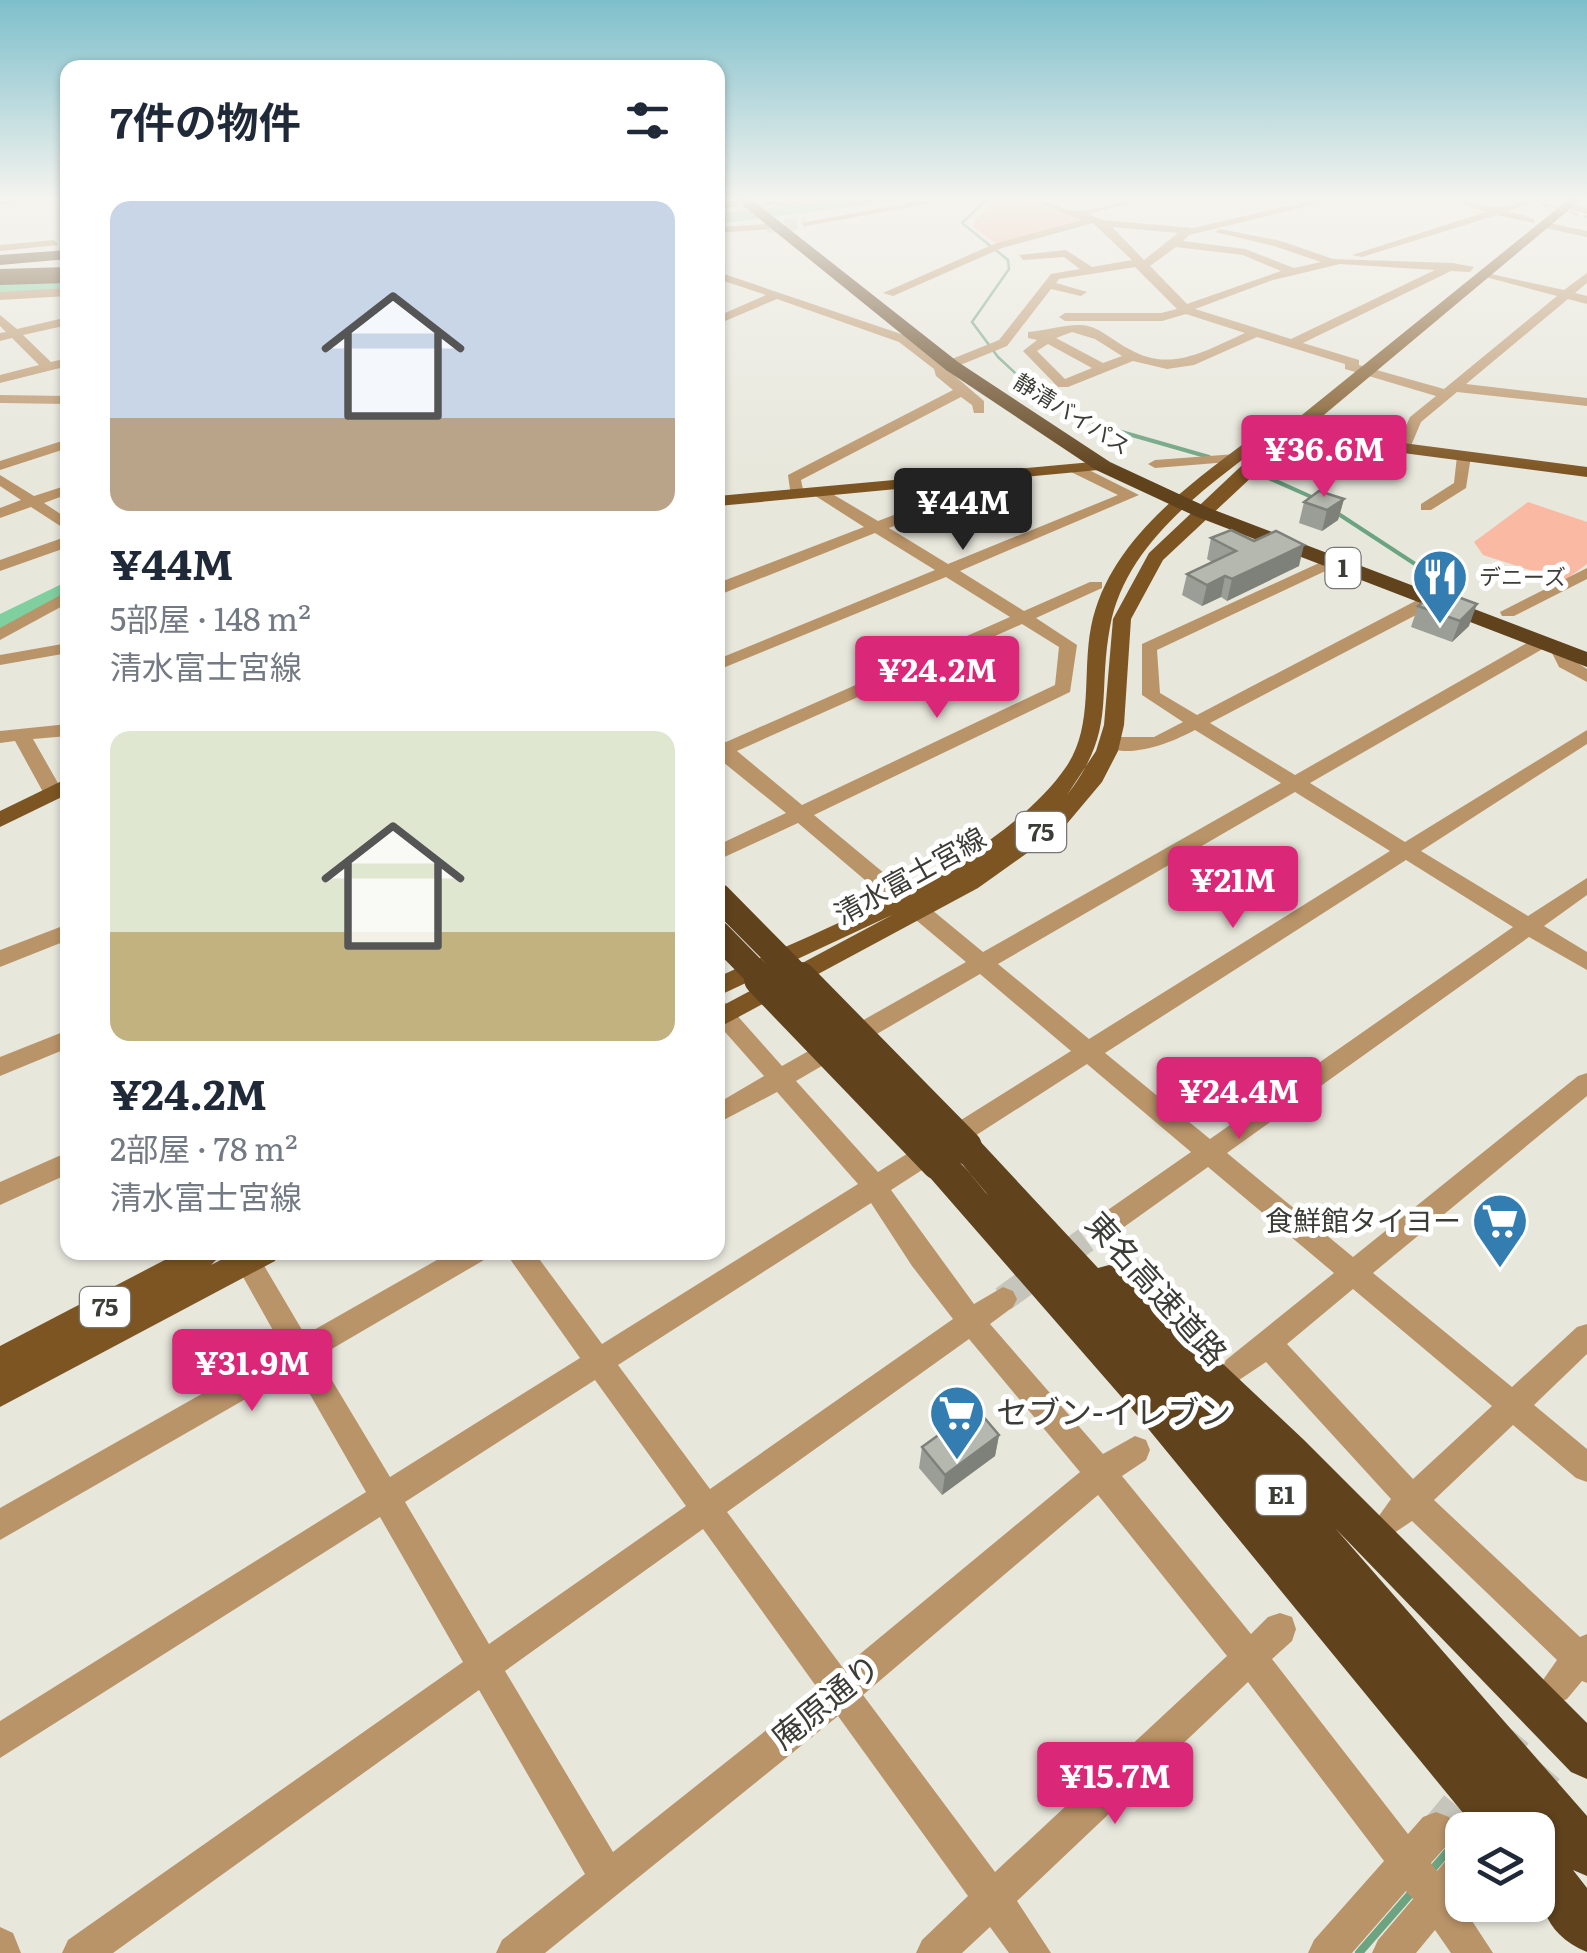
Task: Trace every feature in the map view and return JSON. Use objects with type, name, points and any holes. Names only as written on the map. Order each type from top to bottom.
[{"type":"highway","name":"静清バイパス","points":[[862,290],[955,364],[1103,466],[1587,642]]},
{"type":"highway","name":"静清バイパス","points":[[885,290],[955,364],[1140,465],[1198,502],[1330,562],[1587,660]]},
{"type":"highway","name":"東名高速道路","points":[[725,904],[1257,1468],[1587,1852]]},
{"type":"highway","name":"東名高速道路","points":[[725,940],[963,1159],[1159,1412],[1493,1812]]},
{"type":"highway","points":[[963,1159],[1170,1334],[1587,1756]]},
{"type":"highway","points":[[1555,1887],[1587,1927]]},
{"type":"main road","points":[[1357,367],[1446,290]]},
{"type":"main road","points":[[1357,367],[1464,290]]},
{"type":"main road","name":"清水富士宮線","points":[[725,1012],[909,904],[1011,834],[1066,783],[1092,732],[1100,632],[1118,576],[1131,555],[1266,455],[1357,367]]},
{"type":"main road","name":"清水富士宮線","points":[[725,985],[909,904],[970,884],[1057,821],[1094,778],[1109,743],[1122,619],[1155,557],[1236,458],[1357,367]]},
{"type":"main road","points":[[1236,458],[1403,448],[1587,472]]},
{"type":"main road","points":[[725,500],[1103,466]]},
{"type":"main road","points":[[0,820],[60,789]]},
{"type":"main road","name":"75","points":[[0,1362],[194,1260]]},
{"type":"main road","name":"75","points":[[0,1392],[244,1260]]},
{"type":"street","points":[[763,290],[903,339],[955,364]]},
{"type":"street","points":[[889,293],[896,290]]},
{"type":"street","points":[[1016,329],[1044,290]]},
{"type":"street","points":[[1072,290],[1081,292]]},
{"type":"street","points":[[1164,290],[1184,309],[1357,367],[1449,390],[1587,402]]},
{"type":"street","points":[[979,410],[979,404],[940,373],[1016,329],[1082,314],[1162,318],[1238,290]]},
{"type":"street","points":[[1291,344],[1403,290]]},
{"type":"street","points":[[1551,290],[1587,300]]},
{"type":"street","points":[[1403,448],[1414,420],[1571,290]]},
{"type":"street","points":[[0,296],[60,292]]},
{"type":"street","points":[[725,317],[777,295]]},
{"type":"street","points":[[0,319],[7,335],[48,366]]},
{"type":"street","points":[[7,335],[60,323]]},
{"type":"street","points":[[1134,356],[1063,384],[1029,350],[1050,331],[1080,326],[1147,363],[1175,365],[1255,333]]},
{"type":"street","points":[[1016,329],[1045,337],[1102,368]]},
{"type":"street","points":[[0,379],[60,364]]},
{"type":"street","points":[[796,494],[793,478],[962,391]]},
{"type":"street","points":[[0,399],[60,400]]},
{"type":"street","points":[[0,466],[60,446]]},
{"type":"street","points":[[1426,507],[1461,485],[1464,456]]},
{"type":"street","points":[[1155,464],[1236,458]]},
{"type":"street","points":[[725,663],[1131,495],[1074,468]]},
{"type":"street","points":[[725,587],[1016,472]]},
{"type":"street","points":[[0,479],[60,520]]},
{"type":"street","points":[[0,513],[60,492]]},
{"type":"street","points":[[725,849],[1064,688],[1068,644],[819,492]]},
{"type":"street","points":[[0,566],[60,544]]},
{"type":"street","points":[[1330,562],[1148,648],[1151,695],[1587,962]]},
{"type":"street","points":[[1508,612],[1587,574]]},
{"type":"street","points":[[725,746],[1096,585]]},
{"type":"street","points":[[1109,743],[1157,743],[1431,600]]},
{"type":"street","points":[[0,635],[60,601]]},
{"type":"street","points":[[1051,634],[1100,632]]},
{"type":"street","points":[[725,1110],[1298,783],[1549,646],[1565,663],[1587,677]]},
{"type":"street","points":[[0,660],[60,649]]},
{"type":"street","points":[[0,736],[60,731]]},
{"type":"street","points":[[21,734],[60,789]]},
{"type":"street","points":[[0,1742],[1587,736]]},
{"type":"street","points":[[725,754],[1587,1468]]},
{"type":"street","points":[[1101,1229],[1587,885]]},
{"type":"street","points":[[0,959],[60,934]]},
{"type":"street","points":[[725,1020],[781,1077],[875,1186],[892,1216],[974,1320],[1249,1654],[1474,1953]]},
{"type":"street","points":[[0,1067],[60,1041]]},
{"type":"street","points":[[1236,1369],[1587,1082]]},
{"type":"street","points":[[0,1194],[60,1166]]},
{"type":"street","points":[[253,1260],[302,1352],[607,1877]]},
{"type":"street","points":[[0,1525],[462,1260]]},
{"type":"street","points":[[524,1260],[1032,1953]]},
{"type":"street","points":[[81,1953],[1003,1299]]},
{"type":"street","points":[[1402,1511],[1587,1336]]},
{"type":"street","points":[[1269,1345],[1402,1511],[1584,1658],[1555,1686]]},
{"type":"street","name":"庵原通り","points":[[515,1953],[840,1693],[1100,1474],[1135,1450]]},
{"type":"street","points":[[936,1953],[1280,1628]]},
{"type":"street","points":[[1327,1953],[1436,1830]]},
{"type":"street","points":[[1391,1953],[1445,1891]]},
{"type":"street","points":[[0,1946],[2,1953]]},
{"type":"shaded area","points":[[1528,502],[1587,522],[1587,564],[1564,581],[1483,555],[1474,542]]},
{"type":"building","points":[[1319,491],[1344,499],[1327,510],[1304,502]]},
{"type":"building","points":[[1231,530],[1254,541],[1276,531],[1304,545],[1232,579],[1225,576],[1207,585],[1187,574],[1236,551],[1211,538]]},
{"type":"building","points":[[1439,590],[1477,604],[1460,621],[1418,606]]},
{"type":"building","points":[[976,1408],[999,1435],[945,1475],[922,1447]]},
{"type":"waterway","points":[[994,290],[972,322],[998,357],[1042,398]]},
{"type":"waterway","points":[[1039,395],[1104,427],[1209,457]]},
{"type":"waterway","points":[[1253,471],[1316,499]]},
{"type":"waterway","points":[[1337,513],[1415,564]]},
{"type":"waterway","points":[[0,624],[60,592]]},
{"type":"waterway","points":[[1430,1872],[1445,1854]]},
{"type":"waterway","points":[[1359,1953],[1413,1891]]},
{"type":"tunnel","points":[[1003,1299],[1101,1229]]},
{"type":"tunnel","points":[[1496,1758],[1542,1702]]},
{"type":"tunnel","points":[[1511,1812],[1587,1722]]},
{"type":"tunnel","points":[[1436,1830],[1475,1783]]},
{"type":"place","name":"デニーズ","points":[[1440,626]]},
{"type":"place","name":"食鮮館タイヨー","points":[[1500,1270]]},
{"type":"place","name":"セブン-イレブン","points":[[957,1462]]}]
